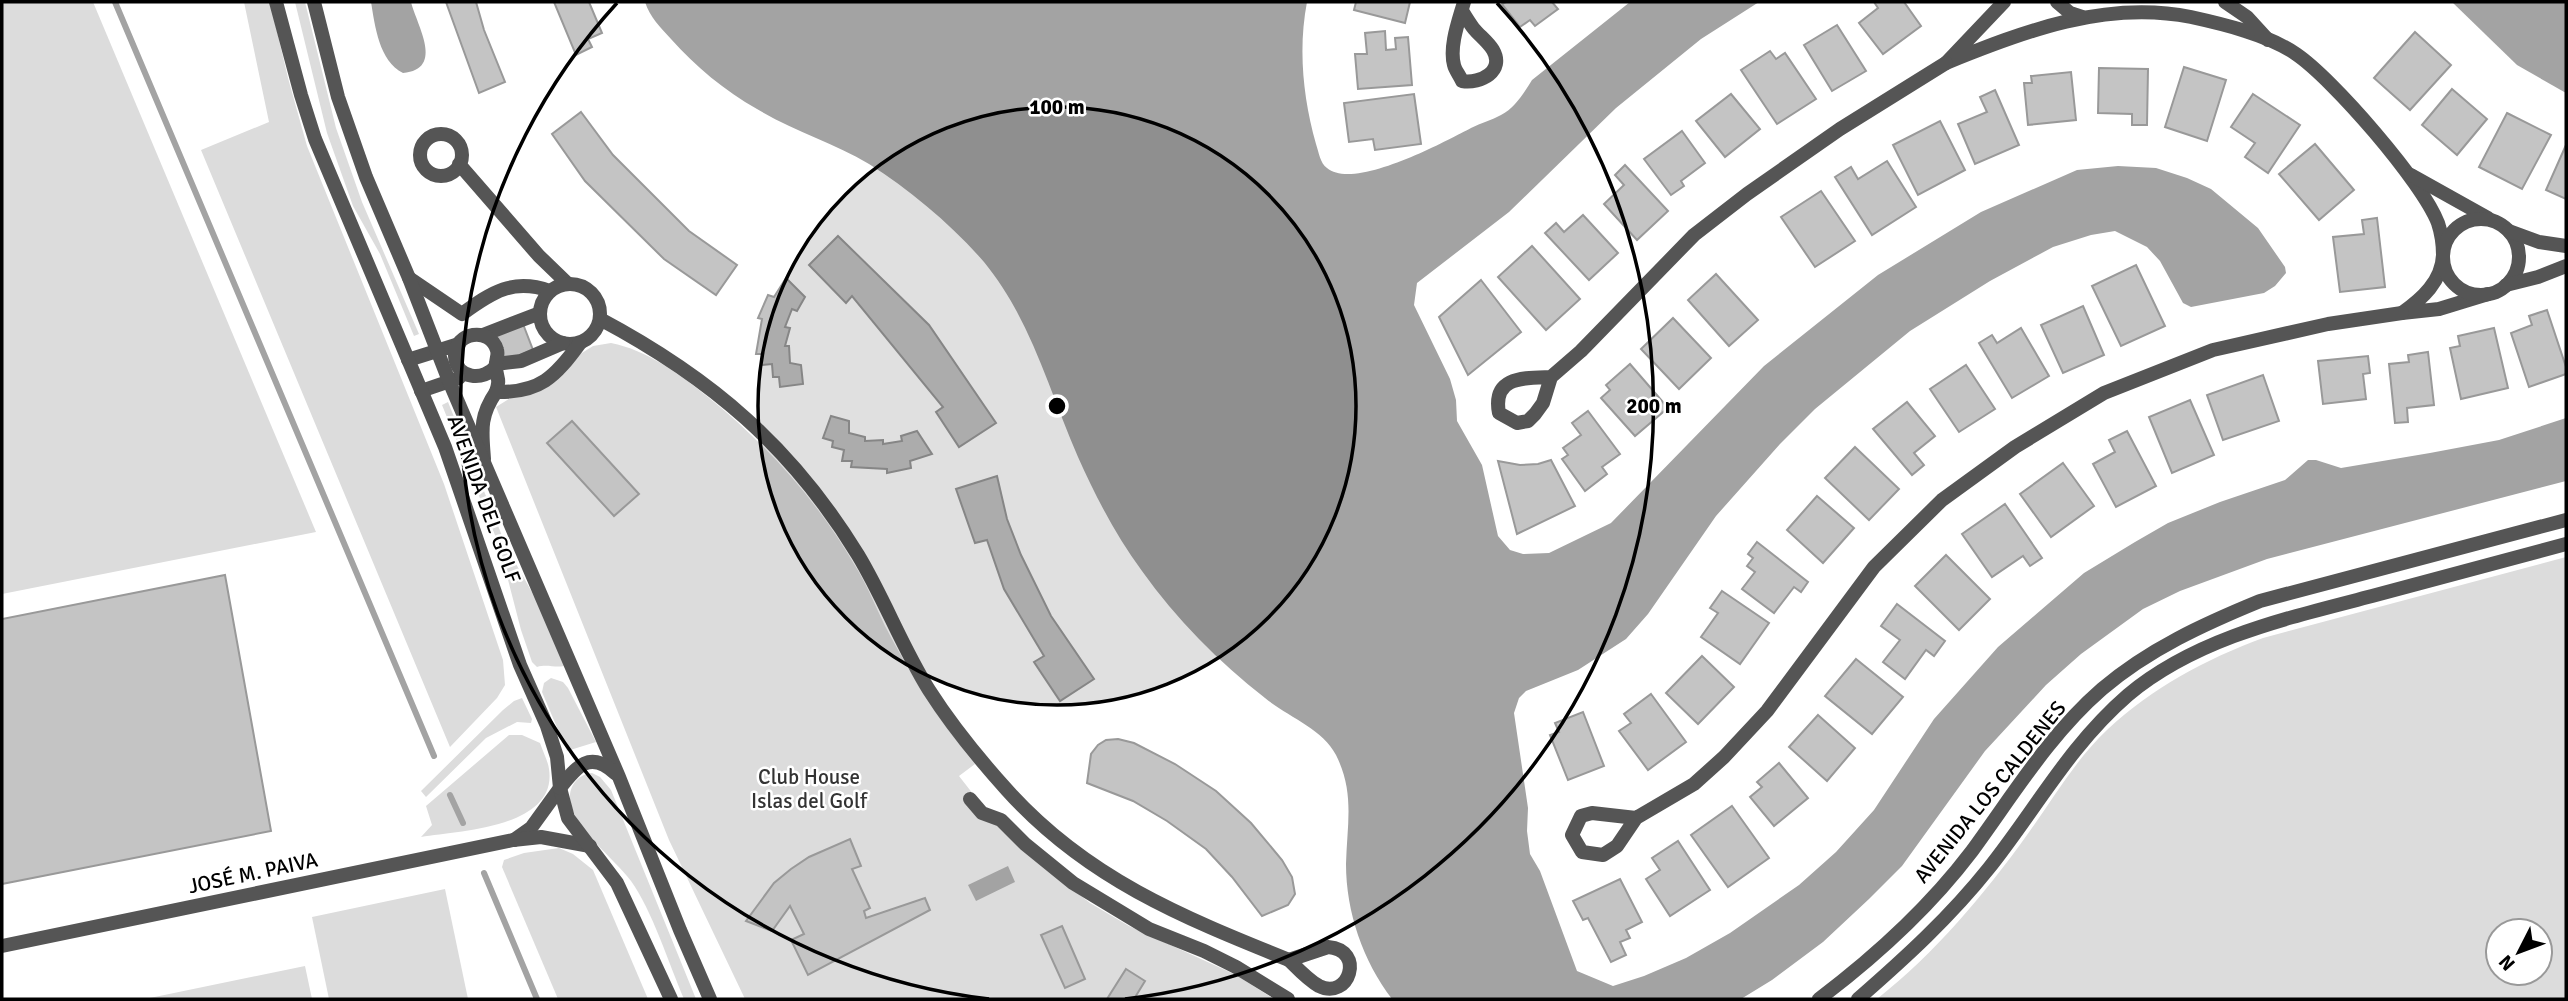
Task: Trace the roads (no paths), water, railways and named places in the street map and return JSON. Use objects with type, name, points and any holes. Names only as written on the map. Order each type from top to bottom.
[{"type":"street","name":"AVENIDA DEL GOLF","points":[[276,2],[315,139],[445,447],[520,665],[547,726],[557,757],[560,788],[568,818],[617,883],[671,999]]},
{"type":"street","name":"AVENIDA DEL GOLF","points":[[314,2],[342,109],[366,177],[449,381],[619,777],[710,999]]},
{"type":"street","points":[[1945,63],[2004,2]]},
{"type":"street","points":[[2057,2],[2070,13],[2082,17]]},
{"type":"street","points":[[2118,11],[2132,2]]},
{"type":"street","points":[[2225,2],[2247,17],[2269,41]]},
{"type":"street","points":[[1463,6],[1474,29],[1494,52],[1495,62],[1491,73],[1484,80],[1462,80],[1454,66],[1454,44],[1463,6]]},
{"type":"street","points":[[1551,377],[1581,351],[1659,269],[1704,227],[1840,128],[1945,63],[2043,27],[2118,11],[2189,17],[2269,41],[2295,54],[2335,89],[2373,132],[2425,200],[2439,225],[2448,276],[2456,285],[2477,295],[2488,294]]},
{"type":"street","points":[[459,164],[567,284]]},
{"type":"street","points":[[2404,171],[2509,231],[2539,242],[2566,246]]},
{"type":"street","points":[[2402,313],[2419,302],[2432,286],[2441,271],[2443,254],[2451,233],[2460,225],[2482,219],[2493,221]]},
{"type":"street","points":[[2506,285],[2514,276],[2518,265],[2516,241],[2509,231]]},
{"type":"street","points":[[1636,818],[1695,784],[1724,757],[1767,711],[1874,567],[1942,500],[2015,447],[2104,393],[2213,350],[2328,324],[2439,309],[2566,266]]},
{"type":"street","points":[[409,278],[462,314],[495,344],[498,351],[496,365],[500,381],[484,412],[482,425],[484,460]]},
{"type":"street","points":[[496,392],[514,393],[531,389],[551,379],[580,343],[593,334],[600,319],[598,300],[577,284],[567,284],[550,291],[540,313],[541,321],[549,335],[563,343]]},
{"type":"street","points":[[462,314],[487,297],[515,285],[531,285],[550,291]]},
{"type":"street","points":[[469,376],[459,368],[456,350],[466,337],[482,335],[540,313]]},
{"type":"street","points":[[600,319],[662,355],[713,390],[761,430],[789,459],[827,506],[859,558],[929,689],[956,730],[1030,814],[1073,853],[1138,894],[1289,960]]},
{"type":"street","points":[[421,391],[449,381],[488,374],[496,365],[521,361],[563,343],[580,343]]},
{"type":"street","points":[[408,360],[459,344]]},
{"type":"street","name":"AVENIDA LOS CALDENES","points":[[1819,999],[1896,937],[1972,850],[2048,745],[2102,690],[2145,657],[2213,620],[2260,601],[2566,520]]},
{"type":"street","name":"AVENIDA LOS CALDENES","points":[[1858,999],[1914,951],[1949,915],[1990,867],[2069,756],[2130,694],[2153,678],[2190,656],[2250,630],[2566,544]]},
{"type":"street","name":"JOSÉ M. PAIVA","points":[[513,840],[531,828],[576,767],[590,761],[604,763],[619,777]]},
{"type":"street","points":[[970,799],[982,813],[1001,820],[1025,844],[1073,883],[1149,929],[1225,961],[1288,999]]},
{"type":"street","name":"JOSÉ M. PAIVA","points":[[2,946],[513,840],[541,837],[590,846]]},
{"type":"waterway","points":[[115,2],[434,756]]},
{"type":"waterway","points":[[450,795],[463,823]]},
{"type":"waterway","points":[[484,873],[537,999]]},
{"type":"park label","name":"Club House Islas del Golf","points":[[809,789]]}]
